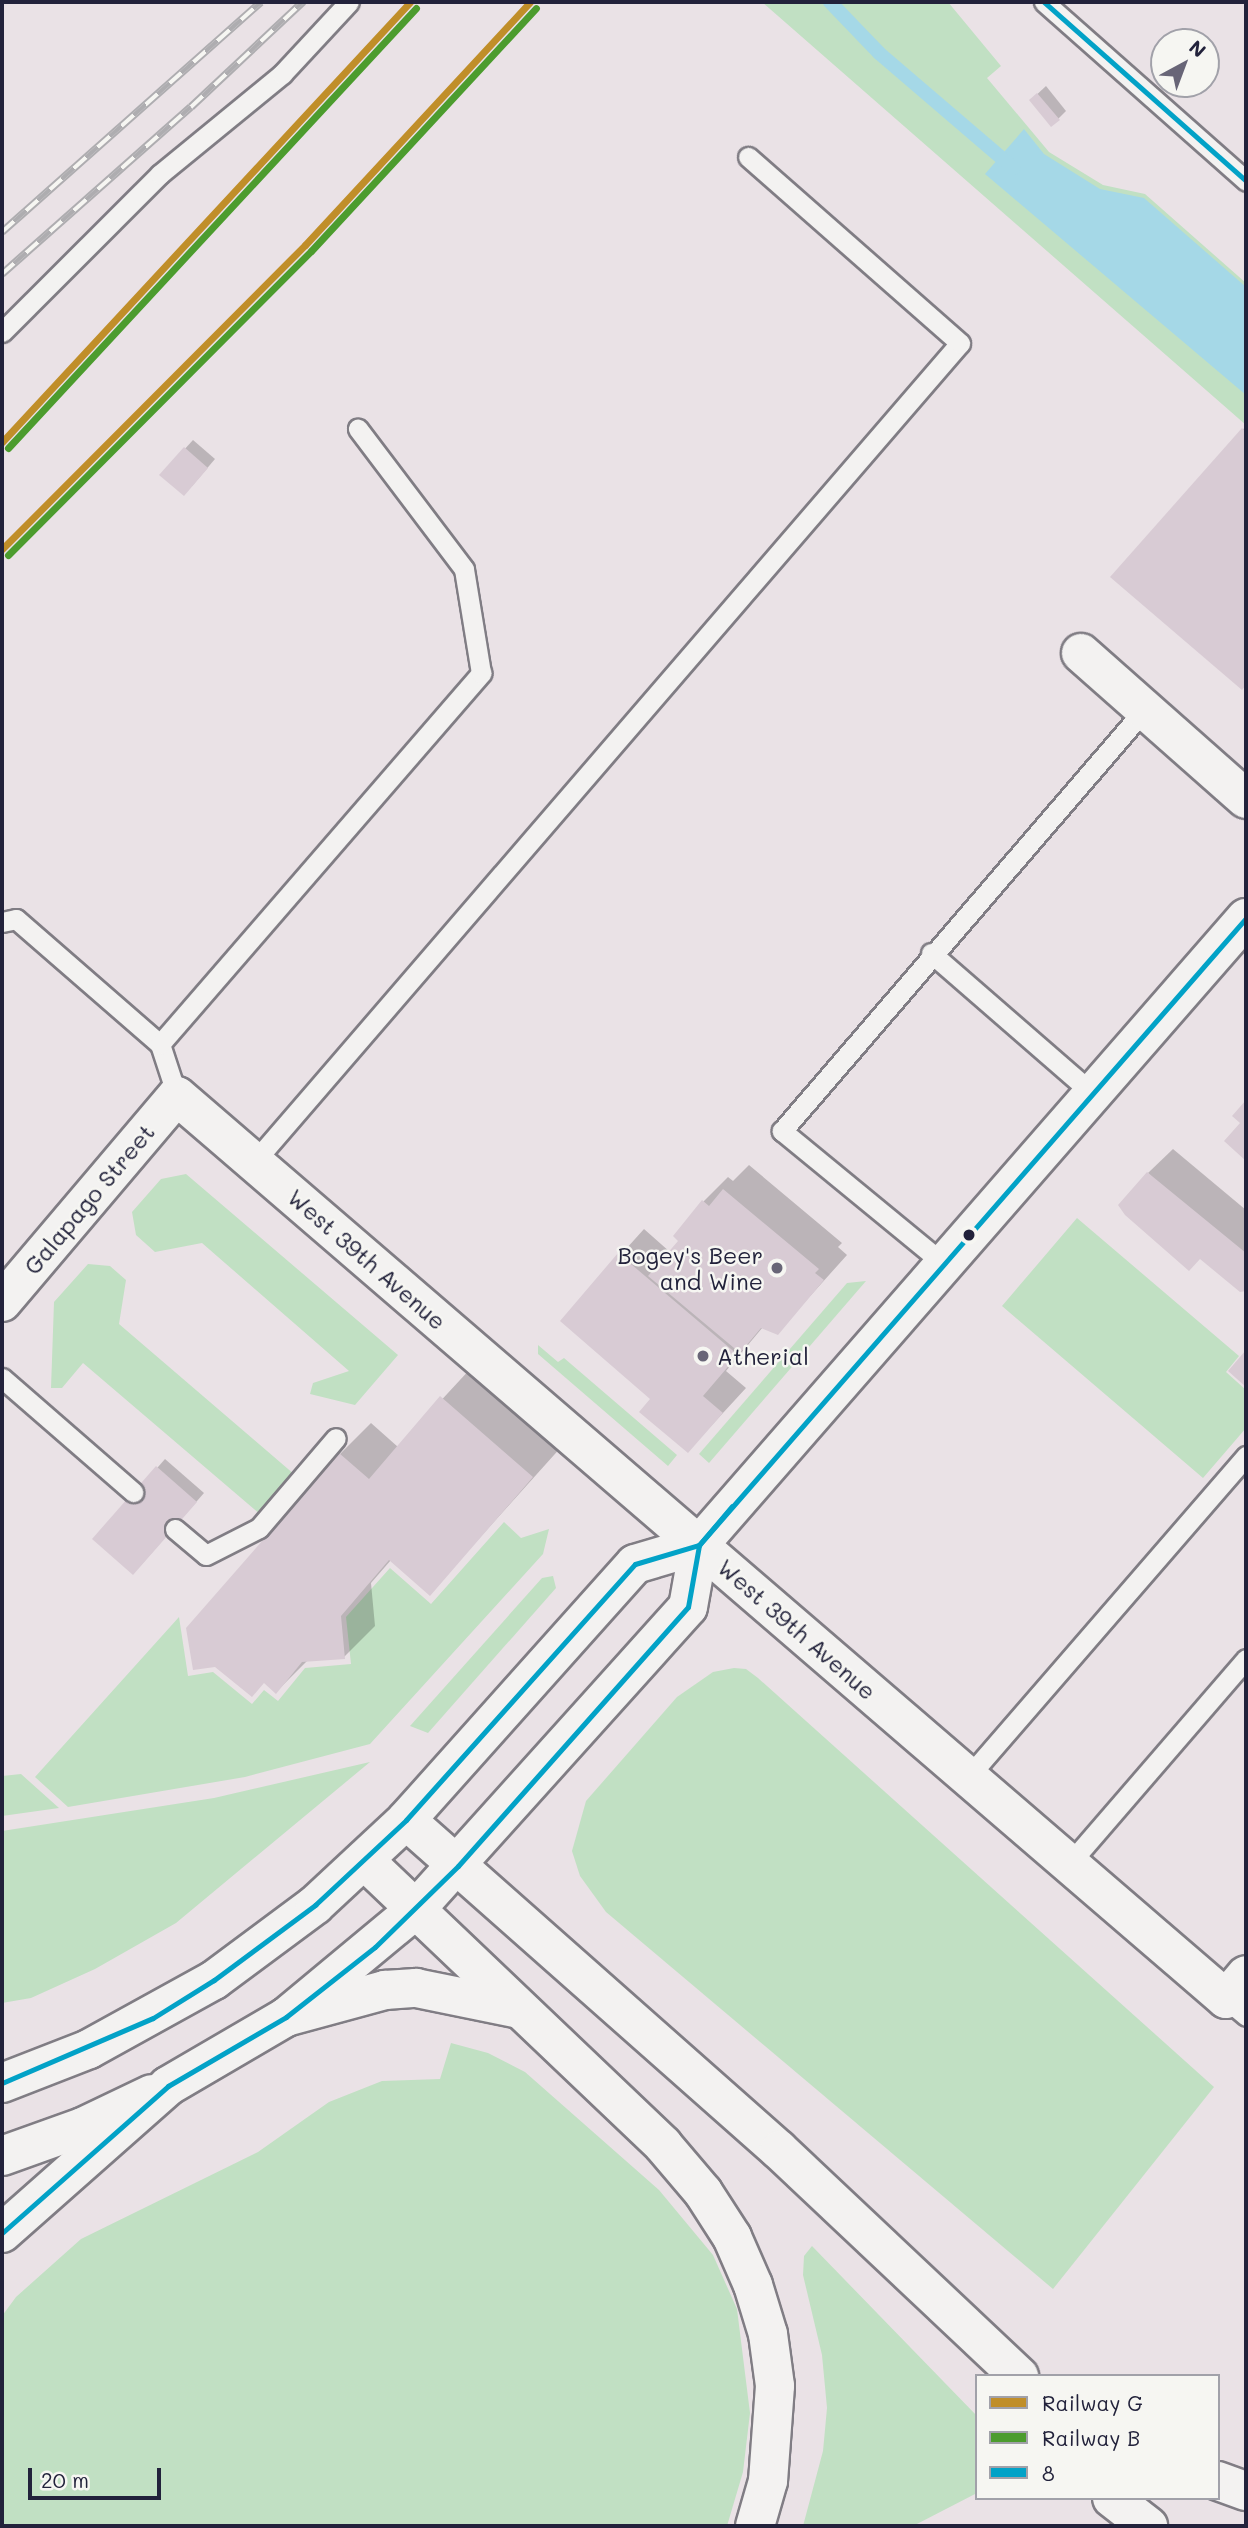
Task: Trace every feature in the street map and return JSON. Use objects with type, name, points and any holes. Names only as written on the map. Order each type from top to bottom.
[{"type":"main road","points":[[1081,653],[1246,799]]},
{"type":"main road","points":[[2,2156],[83,2127],[168,2086],[286,2017],[416,1909],[457,1867],[688,1607],[699,1545],[1246,918]]},
{"type":"main road","name":"West 39th Avenue","points":[[177,1096],[1069,1864],[1239,1997]]},
{"type":"main road","name":"Galapago Street","points":[[2,1302],[177,1096]]},
{"type":"main road","points":[[5,2081],[121,2034],[214,1980],[316,1905],[406,1821],[635,1564],[699,1545]]},
{"type":"main road","points":[[406,1821],[779,2150],[1017,2374]]},
{"type":"main road","points":[[364,1860],[623,2105],[703,2192],[732,2237],[753,2285],[768,2334],[775,2386],[768,2481],[755,2526]]},
{"type":"main road","points":[[286,2017],[385,1990],[416,1989],[521,2009]]},
{"type":"main road","points":[[2,2233],[168,2086]]},
{"type":"main road","points":[[779,2150],[983,2374]]},
{"type":"main road","points":[[1220,2482],[1246,2491]]},
{"type":"main road","points":[[1115,2500],[1148,2526]]},
{"type":"lane","points":[[2,331],[160,174],[282,74],[349,2]]},
{"type":"lane","points":[[1044,2],[1246,181]]},
{"type":"lane","points":[[254,1162],[960,343],[748,157]]},
{"type":"lane","points":[[160,1044],[481,674],[464,569],[358,429]]},
{"type":"lane","points":[[944,1264],[782,1130],[931,953],[1144,709]]},
{"type":"lane","points":[[2,922],[16,919],[160,1044],[177,1096]]},
{"type":"lane","points":[[931,953],[1093,1094]]},
{"type":"lane","points":[[2,1378],[133,1492]]},
{"type":"lane","points":[[175,1529],[206,1555],[259,1528],[336,1438]]},
{"type":"lane","points":[[968,1777],[1246,1456]]},
{"type":"lane","points":[[1069,1864],[1246,1659]]},
{"type":"green space","points":[[762,2],[948,2],[1001,66],[987,78],[1049,152],[1103,185],[1145,194],[1246,283],[1246,425]]},
{"type":"green space","points":[[186,1174],[398,1355],[355,1405],[310,1394],[313,1383],[349,1371],[202,1243],[155,1252],[136,1235],[132,1212],[161,1179]]},
{"type":"green space","points":[[1077,1218],[1239,1356],[1226,1372],[1246,1390],[1246,1428],[1203,1478],[1002,1306]]},
{"type":"green space","points":[[88,1264],[110,1266],[126,1280],[119,1324],[295,1475],[261,1515],[83,1363],[62,1388],[51,1388],[54,1302]]},
{"type":"green space","points":[[866,1281],[709,1463],[699,1454],[847,1283]]},
{"type":"green space","points":[[538,1345],[558,1362],[564,1358],[677,1455],[668,1466],[538,1354]]},
{"type":"green space","points":[[504,1522],[521,1538],[549,1529],[543,1554],[370,1744],[245,1777],[68,1807],[35,1777],[179,1617],[188,1676],[213,1672],[252,1704],[264,1690],[278,1701],[305,1668],[351,1664],[346,1617],[390,1568],[431,1604]]},
{"type":"green space","points":[[553,1576],[556,1588],[428,1733],[410,1726],[542,1578]]},
{"type":"green space","points":[[746,1669],[758,1678],[1214,2087],[1053,2289],[606,1912],[580,1876],[572,1851],[586,1801],[677,1697],[713,1672]]},
{"type":"green space","points":[[370,1762],[176,1923],[95,1969],[31,1998],[2,2003],[2,1831],[214,1798]]},
{"type":"green space","points":[[21,1774],[59,1808],[2,1816],[2,1776]]},
{"type":"green space","points":[[451,2043],[488,2053],[525,2072],[659,2190],[713,2255],[737,2309],[750,2413],[743,2472],[727,2526],[2,2526],[2,2316],[16,2297],[81,2239],[258,2152],[329,2102],[382,2081],[440,2079]]},
{"type":"green space","points":[[812,2246],[975,2414],[975,2494],[913,2526],[803,2526],[823,2451],[827,2408],[822,2355],[803,2275],[804,2256]]},
{"type":"water","points":[[1024,129],[1044,154],[1100,189],[1144,198],[1246,287],[1246,395],[985,174]]},
{"type":"building","points":[[1037,93],[1060,120],[1051,127],[1029,100]]},
{"type":"building","points":[[1242,428],[1246,432],[1246,685],[1242,690],[1110,577]]},
{"type":"building","points":[[184,447],[208,468],[184,496],[159,475]]},
{"type":"building","points":[[1246,1100],[1246,1161],[1224,1141],[1240,1123],[1232,1116]]},
{"type":"building","points":[[1147,1172],[1246,1253],[1246,1291],[1240,1292],[1200,1259],[1189,1271],[1125,1215],[1118,1205]]},
{"type":"building","points":[[723,1189],[819,1269],[815,1273],[824,1280],[778,1335],[761,1328],[740,1353],[648,1276],[678,1241],[673,1236],[702,1200],[709,1206]]},
{"type":"building","points":[[618,1253],[738,1355],[703,1396],[723,1413],[688,1453],[639,1412],[650,1399],[560,1321]]},
{"type":"building","points":[[1246,1350],[1246,1387],[1228,1371]]},
{"type":"building","points":[[440,1396],[533,1477],[430,1596],[389,1560],[341,1616],[345,1659],[302,1662],[276,1694],[264,1683],[252,1697],[215,1667],[193,1670],[186,1628],[339,1453],[369,1479]]},
{"type":"building","points":[[156,1466],[197,1502],[133,1575],[92,1539]]},
{"type":"waterway","points":[[830,2],[879,53],[1013,168]]},
{"type":"railway","points":[[2,232],[261,2]]},
{"type":"railway","points":[[2,274],[191,107],[303,2]]},
{"type":"rail line","name":"G","points":[[2,442],[410,2]]},
{"type":"rail line","name":"G","points":[[2,549],[305,245],[530,2]]},
{"type":"rail line","name":"B","points":[[8,448],[416,8]]},
{"type":"rail line","name":"B","points":[[8,555],[311,251],[536,8]]},
{"type":"transit line","name":"8","points":[[1044,2],[1246,181]]},
{"type":"transit line","name":"8","points":[[2,2233],[168,2086],[286,2017],[375,1947],[458,1866],[688,1607],[699,1545],[1246,918]]},
{"type":"transit line","name":"8","points":[[2,2083],[153,2018],[214,1980],[315,1905],[406,1820],[635,1564],[699,1545],[732,1506]]},
{"type":"place","name":"Bogey's Beer and Wine","points":[[777,1268]]},
{"type":"place","name":"Atherial","points":[[703,1356]]}]
